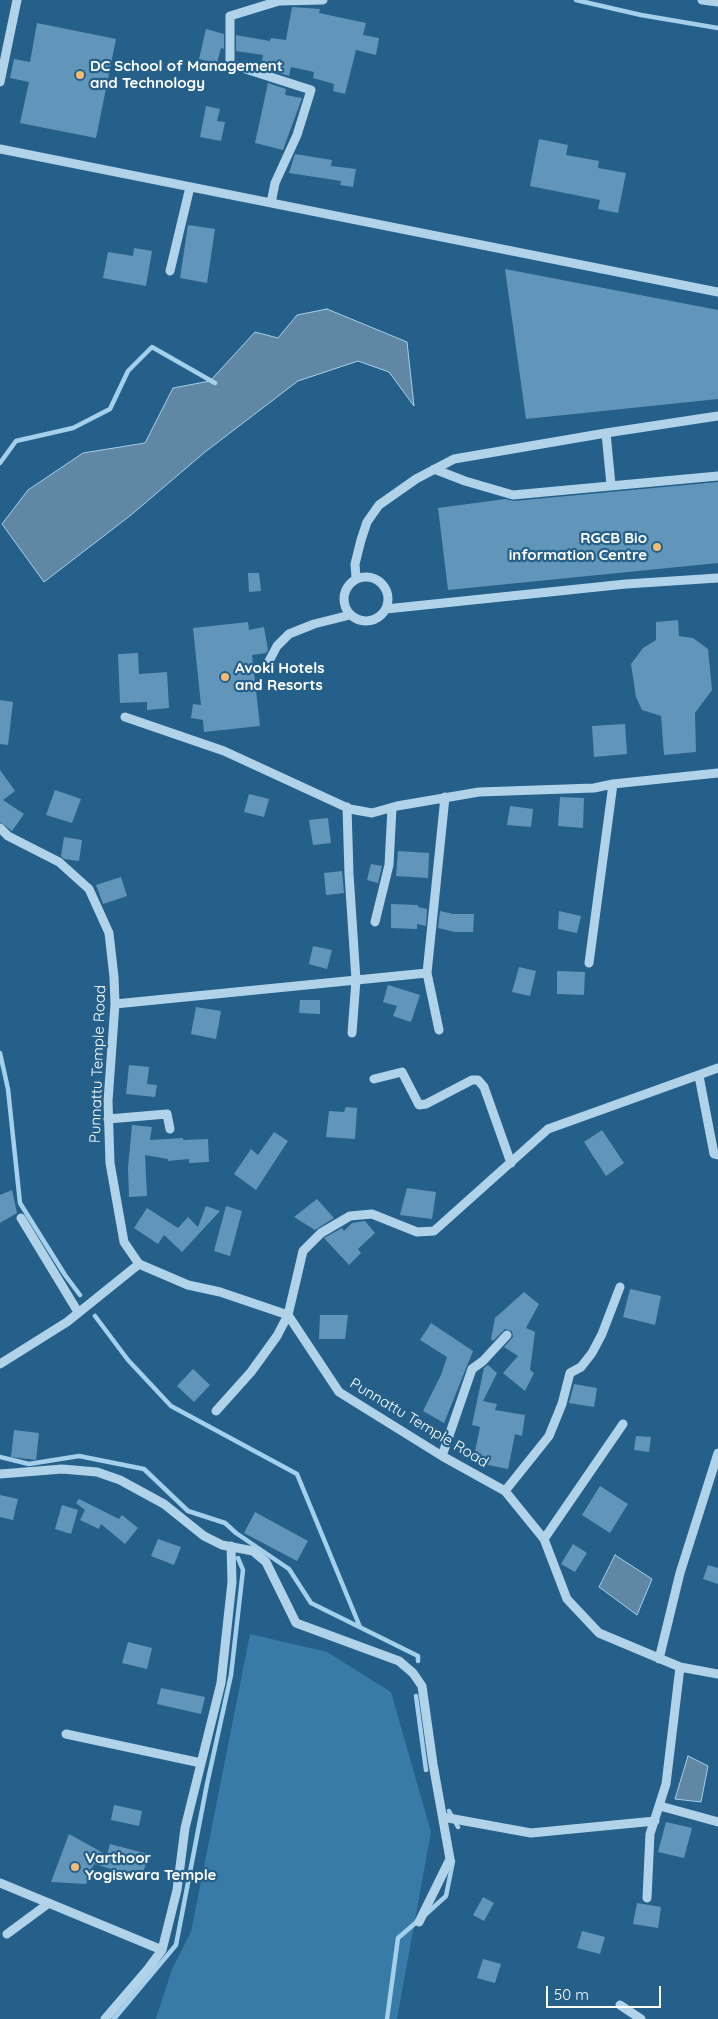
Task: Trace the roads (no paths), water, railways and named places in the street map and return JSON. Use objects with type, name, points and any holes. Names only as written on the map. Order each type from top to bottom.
[{"type":"street","points":[[0,82],[17,0]]},
{"type":"street","points":[[271,203],[275,183],[297,135],[311,90],[230,64],[230,16],[279,1],[322,0]]},
{"type":"street","points":[[702,0],[718,2]]},
{"type":"street","points":[[0,149],[718,292]]},
{"type":"street","points":[[170,271],[190,187]]},
{"type":"street","points":[[356,578],[355,564],[361,540],[367,522],[379,505],[434,469],[454,459],[718,416]]},
{"type":"street","points":[[606,433],[611,486]]},
{"type":"street","points":[[434,469],[465,481],[513,495],[718,476]]},
{"type":"street","points":[[367,576],[377,579],[385,587],[388,598],[386,609],[379,617],[369,621],[359,620],[350,615],[344,606],[343,595],[347,585],[356,578],[367,576]]},
{"type":"street","points":[[386,609],[626,584],[718,578]]},
{"type":"street","points":[[269,661],[277,646],[288,634],[314,624],[350,615]]},
{"type":"street","points":[[125,717],[224,751],[347,807],[372,813],[479,792],[594,788],[613,784],[718,773]]},
{"type":"street","points":[[589,963],[613,784]]},
{"type":"street","points":[[439,1030],[427,972],[445,798]]},
{"type":"street","points":[[347,807],[356,980],[352,1033]]},
{"type":"street","points":[[375,922],[389,865],[392,808]]},
{"type":"street","name":"Punnattu Temple Road","points":[[0,828],[8,836],[59,862],[89,889],[109,933],[114,977],[108,1119],[110,1163],[124,1242],[139,1264]]},
{"type":"street","points":[[114,1004],[427,972]]},
{"type":"street","points":[[216,1411],[277,1336],[288,1315],[303,1251],[321,1233],[350,1216],[372,1214],[417,1232],[434,1231],[548,1129],[718,1068]]},
{"type":"street","points":[[374,1079],[402,1072],[419,1105],[426,1104],[472,1080],[478,1080],[484,1087],[511,1163]]},
{"type":"street","points":[[700,1076],[714,1154],[718,1156]]},
{"type":"street","points":[[108,1119],[167,1114],[170,1128]]},
{"type":"street","points":[[21,1218],[78,1312]]},
{"type":"street","points":[[0,1364],[78,1312],[139,1264],[188,1285],[220,1292],[288,1315]]},
{"type":"street","points":[[506,1491],[549,1436],[562,1404],[570,1373],[580,1367],[592,1353],[602,1334],[620,1287]]},
{"type":"street","name":"Punnattu Temple Road","points":[[288,1315],[339,1392],[442,1456],[506,1491],[544,1538],[567,1599],[599,1633],[680,1667],[718,1674]]},
{"type":"street","points":[[442,1456],[472,1368],[482,1361],[507,1335]]},
{"type":"street","points":[[544,1538],[623,1424]]},
{"type":"street","points":[[659,1659],[680,1572],[718,1453]]},
{"type":"street","points":[[0,1474],[62,1469],[97,1472],[120,1480],[164,1504],[204,1536],[222,1545],[253,1551],[266,1562],[296,1623],[399,1661],[413,1673],[422,1686],[433,1764],[450,1859],[419,1922]]},
{"type":"street","points":[[105,2019],[162,1950],[178,1890],[185,1828],[221,1682],[232,1582],[231,1546]]},
{"type":"street","points":[[647,1898],[650,1834],[666,1784],[680,1667]]},
{"type":"street","points":[[66,1734],[201,1763]]},
{"type":"street","points":[[660,1806],[718,1822]]},
{"type":"street","points":[[443,1818],[532,1833],[654,1821]]},
{"type":"street","points":[[0,1883],[162,1950]]},
{"type":"street","points":[[7,1934],[49,1903]]},
{"type":"street","points":[[620,2005],[642,2019]]},
{"type":"waterway","points":[[576,0],[641,15],[718,28]]},
{"type":"waterway","points":[[0,463],[16,441],[73,428],[110,409],[128,371],[152,347],[215,383]]},
{"type":"waterway","points":[[0,1053],[8,1089],[20,1203],[65,1275],[80,1295]]},
{"type":"waterway","points":[[95,1316],[128,1360],[171,1406],[297,1474],[360,1627]]},
{"type":"waterway","points":[[0,1457],[29,1464],[79,1456],[144,1469],[188,1511],[225,1523],[236,1533],[289,1569],[311,1603],[418,1656],[418,1661]]},
{"type":"waterway","points":[[114,2019],[176,1945],[207,1784],[231,1675],[243,1570],[238,1558]]},
{"type":"waterway","points":[[416,1696],[426,1770]]},
{"type":"waterway","points":[[449,1811],[458,1827]]},
{"type":"waterway","points":[[425,1915],[446,1896],[453,1861]]},
{"type":"waterway","points":[[387,2019],[398,1938],[419,1920]]},
{"type":"place","name":"DC School of Management and Technology","points":[[80,75]]},
{"type":"place","name":"RGCB Bio information Centre","points":[[657,547]]},
{"type":"place","name":"Avoki Hotels and Resorts","points":[[225,677]]},
{"type":"place","name":"Varthoor Yogiswara Temple","points":[[75,1867]]}]
